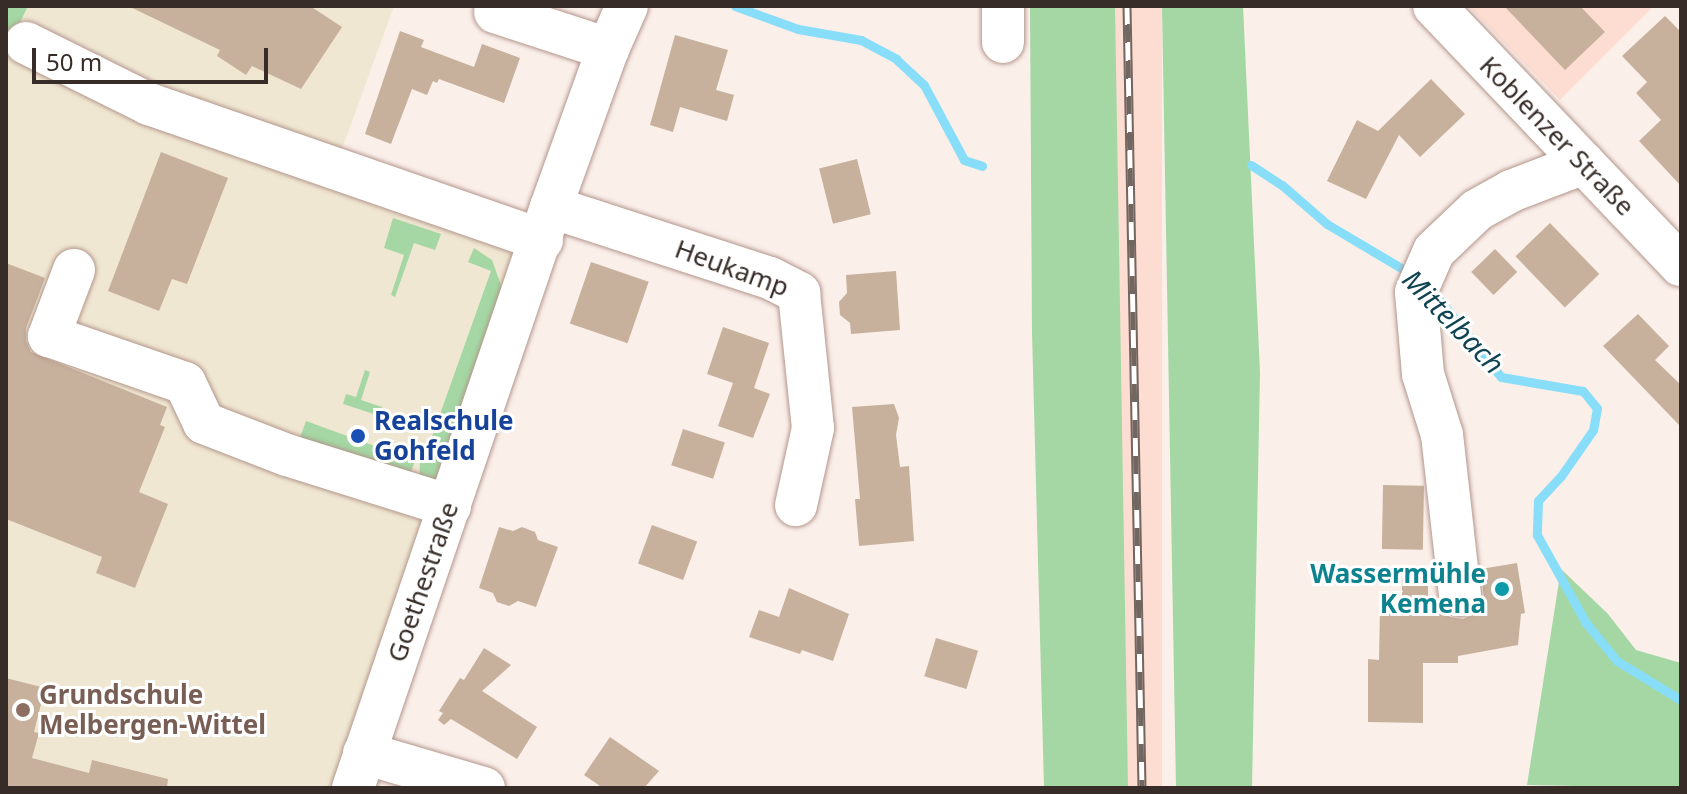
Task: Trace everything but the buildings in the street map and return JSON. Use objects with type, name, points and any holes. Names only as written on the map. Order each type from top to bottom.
[{"type":"street","name":"Goethestraße","points":[[359,770],[608,49],[627,6]]},
{"type":"street","name":"Koblenzer Straße","points":[[1434,6],[1584,163],[1673,248]]},
{"type":"street","points":[[495,12],[608,49]]},
{"type":"street","points":[[26,43],[149,104],[547,224]]},
{"type":"street","points":[[1460,595],[1442,435],[1423,374],[1416,292],[1434,251],[1477,210],[1511,191],[1584,163]]},
{"type":"street","name":"Heukamp","points":[[547,224],[770,278],[799,293],[813,428],[796,505]]},
{"type":"street","points":[[74,270],[49,336],[185,383],[204,423],[287,455],[450,506]]},
{"type":"street","points":[[359,770],[484,788]]},
{"type":"shaded area","points":[[28,6],[394,6],[338,160],[523,242],[337,788],[6,788],[6,52]]},
{"type":"shaded area","points":[[1115,6],[1162,6],[1162,788],[1115,788]]},
{"type":"shaded area","points":[[1468,6],[1654,6],[1560,100]]},
{"type":"green space","points":[[6,6],[28,6],[6,52]]},
{"type":"green space","points":[[1030,6],[1115,6],[1128,788],[1044,788],[1032,332]]},
{"type":"green space","points":[[1162,6],[1243,6],[1260,373],[1252,788],[1176,788]]},
{"type":"green space","points":[[393,218],[441,234],[435,250],[414,243],[395,297],[391,295],[404,255],[384,248]]},
{"type":"green space","points":[[474,248],[492,260],[502,288],[433,492],[419,487],[420,461],[423,462],[491,271],[468,262]]},
{"type":"green space","points":[[365,370],[370,372],[361,400],[382,407],[380,416],[343,404],[346,394],[356,397]]},
{"type":"green space","points":[[306,421],[415,461],[407,483],[298,444]]},
{"type":"green space","points":[[1561,569],[1608,614],[1636,650],[1681,663],[1681,788],[1527,785]]},
{"type":"waterway","name":"Mittelbach","points":[[735,6],[798,29],[861,40],[896,59],[924,85],[964,160],[982,166]]},
{"type":"waterway","name":"Mittelbach","points":[[1251,165],[1282,185],[1327,224],[1413,275]]},
{"type":"waterway","name":"Mittelbach","points":[[1431,289],[1501,377],[1583,391],[1597,408],[1593,430],[1561,476],[1538,501],[1537,535],[1586,623],[1617,661],[1681,700]]},
{"type":"railway","points":[[1127,6],[1142,788]]},
{"type":"place","name":"Realschule Gohfeld","points":[[358,436]]},
{"type":"place","name":"Wassermühle Kemena","points":[[1502,589]]},
{"type":"place","name":"Grundschule Melbergen-Wittel","points":[[23,710]]}]
